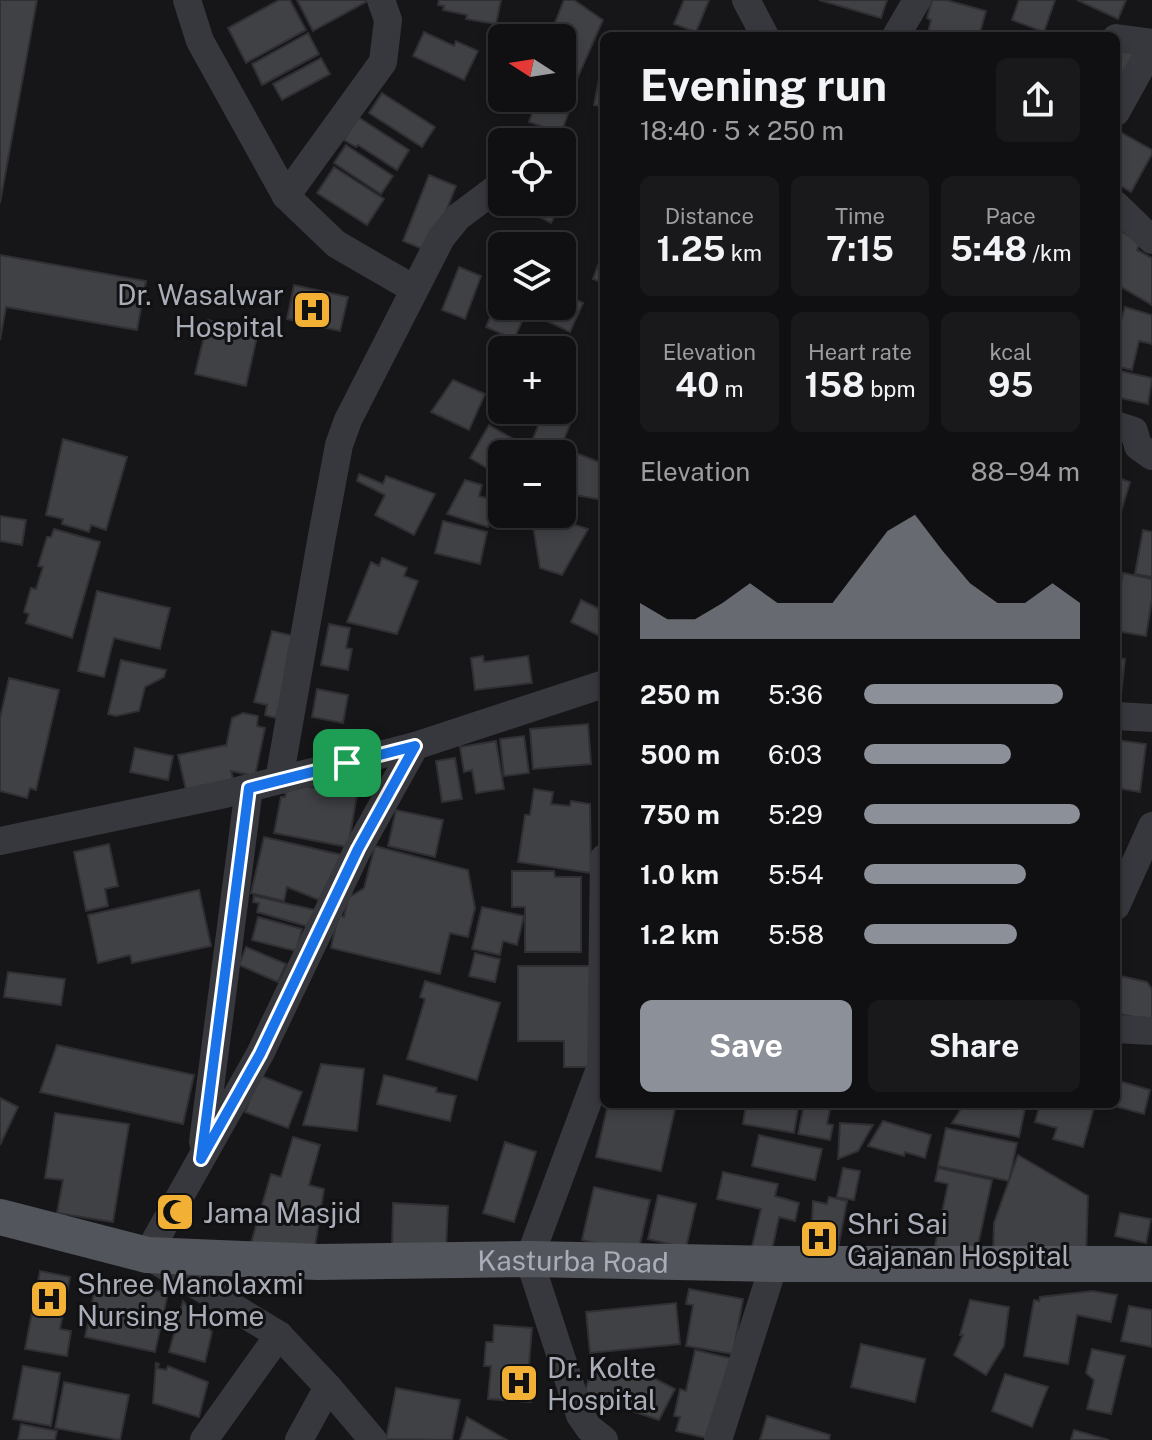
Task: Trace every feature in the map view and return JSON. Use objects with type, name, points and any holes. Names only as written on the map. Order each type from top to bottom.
[{"type":"main road","name":"Kasturba Road","points":[[0,1217],[147,1255],[318,1262],[529,1259],[774,1264],[1152,1264]]},
{"type":"street","points":[[187,0],[200,41],[286,196],[336,244],[414,289]]},
{"type":"street","points":[[286,196],[383,62],[388,20],[381,0]]},
{"type":"street","points":[[746,0],[763,32]]},
{"type":"street","points":[[898,32],[917,0]]},
{"type":"street","points":[[1120,39],[1152,45],[1120,105]]},
{"type":"street","points":[[279,780],[339,445],[348,420],[414,289],[450,225],[488,195]]},
{"type":"street","points":[[1120,209],[1152,240]]},
{"type":"street","points":[[1120,426],[1134,431],[1138,446],[1152,456]]},
{"type":"street","points":[[0,841],[249,788],[415,746],[600,685]]},
{"type":"street","points":[[1120,716],[1152,718]]},
{"type":"street","points":[[373,1440],[279,1335],[147,1255],[260,1054],[358,849],[415,746]]},
{"type":"street","points":[[201,1159],[249,788]]},
{"type":"street","points":[[1120,897],[1152,826]]},
{"type":"street","points":[[1120,1029],[1152,1031]]},
{"type":"street","points":[[600,1069],[529,1259],[580,1415],[589,1428],[604,1440]]},
{"type":"street","points":[[718,1440],[774,1264]]},
{"type":"street","points":[[204,1440],[279,1335]]},
{"type":"street","points":[[299,1440],[328,1387]]},
{"type":"building","points":[[0,0],[37,0],[0,203]]},
{"type":"building","points":[[279,0],[290,0],[306,30],[246,63],[228,28]]},
{"type":"building","points":[[297,0],[368,0],[368,1],[313,31]]},
{"type":"building","points":[[439,0],[501,0],[496,24],[466,19],[467,15],[443,10],[444,6],[438,5]]},
{"type":"building","points":[[564,0],[574,0],[603,20],[577,79],[576,24],[555,24]]},
{"type":"building","points":[[684,0],[709,0],[696,32],[674,24]]},
{"type":"building","points":[[819,0],[887,0],[881,18]]},
{"type":"building","points":[[932,0],[946,0],[986,11],[980,32],[928,32],[931,20],[927,18]]},
{"type":"building","points":[[1019,0],[1055,0],[1044,32],[1012,20]]},
{"type":"building","points":[[1077,0],[1126,0],[1118,19]]},
{"type":"building","points":[[424,32],[454,46],[456,41],[478,51],[464,80],[413,56]]},
{"type":"building","points":[[308,33],[319,54],[262,85],[252,64]]},
{"type":"building","points":[[1120,46],[1138,56],[1120,88]]},
{"type":"building","points":[[321,58],[330,74],[282,100],[273,84]]},
{"type":"building","points":[[600,75],[600,106],[594,105]]},
{"type":"building","points":[[382,93],[435,127],[422,147],[369,113]]},
{"type":"building","points":[[533,112],[569,112],[563,128],[546,128],[529,122]]},
{"type":"building","points":[[358,117],[409,150],[397,170],[358,145],[356,147],[344,140]]},
{"type":"building","points":[[1120,132],[1152,150],[1131,192],[1120,185]]},
{"type":"building","points":[[346,145],[393,176],[381,194],[334,163]]},
{"type":"building","points":[[334,167],[384,199],[367,225],[317,193]]},
{"type":"building","points":[[429,175],[456,186],[430,252],[403,241]]},
{"type":"building","points":[[538,216],[555,216],[551,223]]},
{"type":"building","points":[[1120,230],[1140,243],[1137,250],[1152,258],[1152,305],[1120,286]]},
{"type":"building","points":[[0,255],[146,281],[137,330],[6,307],[0,340]]},
{"type":"building","points":[[600,260],[600,282],[593,279]]},
{"type":"building","points":[[459,267],[481,276],[465,319],[442,310]]},
{"type":"building","points":[[294,285],[348,297],[340,331],[287,319]]},
{"type":"building","points":[[576,300],[583,303],[576,319]]},
{"type":"building","points":[[1125,307],[1152,315],[1152,344],[1139,341],[1132,370],[1120,367],[1120,324]]},
{"type":"building","points":[[208,320],[258,332],[246,386],[195,374]]},
{"type":"building","points":[[489,320],[523,320],[515,336],[507,336],[486,327]]},
{"type":"building","points":[[544,320],[575,320],[570,332]]},
{"type":"building","points":[[1120,371],[1152,378],[1148,404],[1120,398]]},
{"type":"building","points":[[453,380],[485,394],[469,430],[431,412]]},
{"type":"building","points":[[539,424],[570,424],[564,440],[532,440]]},
{"type":"building","points":[[489,425],[515,440],[488,440],[488,469],[470,458]]},
{"type":"building","points":[[63,439],[127,457],[106,530],[91,525],[89,532],[62,524],[63,519],[46,515]]},
{"type":"building","points":[[576,453],[600,462],[600,499],[576,495]]},
{"type":"building","points":[[359,474],[383,484],[386,476],[435,494],[414,535],[375,515],[385,495],[357,481]]},
{"type":"building","points":[[1120,478],[1130,482],[1120,515]]},
{"type":"building","points":[[465,480],[482,485],[479,496],[488,499],[488,527],[447,514]]},
{"type":"building","points":[[0,516],[26,520],[22,545],[0,541]]},
{"type":"building","points":[[443,521],[487,532],[480,564],[435,553]]},
{"type":"building","points":[[576,525],[588,529],[562,575],[540,568],[533,528],[576,528]]},
{"type":"building","points":[[54,529],[100,542],[72,638],[26,623],[29,614],[24,612],[31,588],[36,589],[43,567],[38,566],[47,537],[51,537]]},
{"type":"building","points":[[1143,530],[1152,532],[1152,577],[1135,574]]},
{"type":"building","points":[[382,558],[407,568],[404,576],[418,581],[397,634],[347,622],[371,562],[379,566]]},
{"type":"building","points":[[1123,573],[1152,579],[1146,636],[1120,632]]},
{"type":"building","points":[[97,591],[170,608],[160,649],[114,638],[104,677],[78,671]]},
{"type":"building","points":[[581,600],[600,609],[600,636],[571,622]]},
{"type":"building","points":[[329,624],[350,628],[346,648],[352,649],[348,670],[321,665]]},
{"type":"building","points":[[272,631],[298,637],[276,718],[265,715],[267,705],[254,702]]},
{"type":"building","points":[[483,656],[484,662],[528,656],[532,683],[475,690],[471,658]]},
{"type":"building","points":[[1120,658],[1125,659],[1120,702]]},
{"type":"building","points":[[121,660],[166,670],[164,677],[145,687],[139,711],[116,716],[108,714]]},
{"type":"building","points":[[9,678],[59,690],[36,790],[30,788],[27,798],[0,791],[0,718]]},
{"type":"building","points":[[317,689],[348,695],[343,723],[312,717]]},
{"type":"building","points":[[243,713],[258,716],[257,726],[265,728],[255,776],[231,771],[233,779],[186,790],[178,755],[226,747],[232,718]]},
{"type":"building","points":[[588,724],[591,764],[533,769],[530,729]]},
{"type":"building","points":[[524,736],[529,773],[504,776],[500,739]]},
{"type":"building","points":[[496,741],[504,789],[476,793],[472,770],[464,772],[460,747]]},
{"type":"building","points":[[1120,741],[1146,744],[1140,792],[1120,789]]},
{"type":"building","points":[[135,748],[173,756],[168,780],[130,772]]},
{"type":"building","points":[[455,758],[462,799],[442,802],[436,761]]},
{"type":"building","points":[[294,784],[357,795],[348,847],[274,833],[281,797],[285,797],[287,787]]},
{"type":"building","points":[[534,789],[553,792],[551,804],[570,806],[571,801],[590,804],[591,873],[518,862],[525,815],[530,815]]},
{"type":"building","points":[[396,810],[443,820],[435,857],[388,846]]},
{"type":"building","points":[[264,837],[342,855],[319,900],[287,887],[284,901],[251,893]]},
{"type":"building","points":[[109,844],[118,886],[105,889],[108,906],[86,911],[74,852]]},
{"type":"building","points":[[375,846],[468,870],[475,908],[468,937],[450,933],[440,974],[331,948],[338,915],[344,917],[348,898],[364,888]]},
{"type":"building","points":[[512,871],[554,871],[555,877],[581,877],[581,952],[525,952],[525,907],[512,907]]},
{"type":"building","points":[[199,890],[211,946],[132,963],[130,955],[98,963],[88,915]]},
{"type":"building","points":[[254,896],[320,911],[306,926],[257,912],[259,903],[253,902]]},
{"type":"building","points":[[482,907],[524,916],[517,945],[503,941],[500,955],[472,949]]},
{"type":"building","points":[[258,917],[302,929],[296,951],[252,940]]},
{"type":"building","points":[[246,947],[286,964],[278,982],[239,965]]},
{"type":"building","points":[[475,953],[500,959],[495,982],[469,976]]},
{"type":"building","points":[[518,966],[594,966],[591,1067],[564,1067],[564,1041],[518,1041]]},
{"type":"building","points":[[8,972],[65,979],[61,1005],[4,997]]},
{"type":"building","points":[[1120,976],[1147,982],[1152,989],[1152,1021],[1120,1014]]},
{"type":"building","points":[[425,981],[500,1003],[477,1080],[407,1059],[425,999],[420,997]]},
{"type":"building","points":[[57,1045],[194,1075],[183,1124],[40,1092]]},
{"type":"building","points":[[321,1064],[364,1069],[357,1131],[303,1125]]},
{"type":"building","points":[[259,1075],[302,1092],[288,1128],[245,1112]]},
{"type":"building","points":[[384,1075],[456,1096],[450,1121],[377,1104]]},
{"type":"building","points":[[1120,1081],[1150,1090],[1144,1114],[1120,1108]]},
{"type":"building","points":[[0,1098],[18,1107],[0,1145]]},
{"type":"building","points":[[607,1108],[675,1109],[661,1171],[596,1157]]},
{"type":"building","points":[[745,1108],[798,1108],[794,1133],[743,1124]]},
{"type":"building","points":[[803,1108],[830,1108],[827,1124],[833,1125],[830,1140],[798,1134]]},
{"type":"building","points":[[961,1108],[1025,1108],[1019,1137],[952,1123]]},
{"type":"building","points":[[1039,1108],[1094,1108],[1083,1147],[1053,1139],[1057,1128],[1035,1122]]},
{"type":"building","points":[[55,1113],[129,1124],[113,1222],[57,1213],[63,1180],[45,1178]]},
{"type":"building","points":[[883,1121],[931,1135],[925,1158],[868,1146]]},
{"type":"building","points":[[840,1123],[873,1125],[858,1151],[838,1159]]},
{"type":"building","points":[[946,1128],[1017,1143],[1009,1181],[938,1166]]},
{"type":"building","points":[[759,1135],[822,1149],[815,1180],[752,1166]]},
{"type":"building","points":[[293,1137],[320,1145],[309,1185],[324,1189],[313,1260],[249,1250],[271,1174],[281,1177]]},
{"type":"building","points":[[505,1142],[536,1152],[514,1222],[483,1213]]},
{"type":"building","points":[[1018,1155],[1088,1196],[1086,1257],[993,1255],[994,1223]]},
{"type":"building","points":[[843,1168],[860,1171],[854,1200],[837,1197]]},
{"type":"building","points":[[938,1168],[992,1180],[976,1254],[935,1246],[948,1184],[935,1181]]},
{"type":"building","points":[[723,1172],[778,1184],[775,1196],[799,1203],[795,1221],[779,1217],[771,1255],[751,1251],[761,1209],[717,1199]]},
{"type":"building","points":[[594,1187],[650,1200],[638,1253],[582,1240]]},
{"type":"building","points":[[658,1195],[696,1204],[686,1248],[648,1239]]},
{"type":"building","points":[[829,1197],[847,1201],[836,1259],[810,1253],[813,1201],[827,1204]]},
{"type":"building","points":[[393,1203],[448,1206],[446,1248],[392,1245]]},
{"type":"building","points":[[1120,1213],[1151,1219],[1146,1243],[1115,1236]]},
{"type":"building","points":[[40,1271],[70,1277],[60,1329],[71,1331],[67,1356],[25,1349]]},
{"type":"building","points":[[97,1278],[168,1293],[155,1352],[85,1337]]},
{"type":"building","points":[[689,1289],[743,1299],[733,1354],[686,1346],[693,1305],[686,1304]]},
{"type":"building","points":[[1092,1291],[1117,1295],[1111,1322],[1077,1315],[1068,1364],[1024,1356],[1034,1300]]},
{"type":"building","points":[[970,1300],[1009,1307],[1004,1346],[986,1375],[954,1355],[963,1335],[960,1335]]},
{"type":"building","points":[[183,1301],[212,1332],[205,1362],[169,1352]]},
{"type":"building","points":[[676,1303],[680,1344],[590,1353],[586,1312]]},
{"type":"building","points":[[1129,1306],[1152,1310],[1152,1347],[1121,1341]]},
{"type":"building","points":[[494,1325],[532,1328],[528,1377],[533,1378],[531,1402],[488,1399],[491,1366],[484,1366],[486,1342],[493,1342]]},
{"type":"building","points":[[861,1344],[925,1359],[915,1402],[851,1387]]},
{"type":"building","points":[[1092,1349],[1125,1356],[1111,1414],[1087,1409],[1094,1380],[1086,1373]]},
{"type":"building","points":[[695,1350],[734,1359],[715,1440],[676,1431],[680,1417],[674,1416],[680,1389],[686,1391]]},
{"type":"building","points":[[621,1361],[675,1389],[659,1420],[584,1395],[592,1368],[616,1376]]},
{"type":"building","points":[[156,1363],[159,1364],[157,1368],[166,1370],[168,1366],[208,1382],[199,1417],[153,1403]]},
{"type":"building","points":[[23,1366],[60,1373],[51,1426],[13,1419]]},
{"type":"building","points":[[1005,1374],[1048,1387],[1032,1427],[992,1411]]},
{"type":"building","points":[[64,1382],[129,1395],[120,1440],[55,1428]]},
{"type":"building","points":[[396,1388],[460,1400],[452,1440],[386,1439]]},
{"type":"building","points":[[767,1416],[830,1435],[829,1440],[760,1440]]},
{"type":"building","points":[[467,1417],[507,1440],[460,1440]]},
{"type":"building","points":[[21,1424],[57,1431],[55,1440],[18,1440]]},
{"type":"building","points":[[1074,1430],[1109,1440],[1071,1440]]},
{"type":"place","name":"Dr. Wasalwar Hospital","points":[[312,310]]},
{"type":"place","name":"Jama Masjid","points":[[175,1212]]},
{"type":"place","name":"Shri Sai Gajanan Hospital","points":[[819,1239]]},
{"type":"place","name":"Shree Manolaxmi Nursing Home","points":[[49,1299]]},
{"type":"place","name":"Dr. Kolte Hospital","points":[[519,1383]]},
{"type":"route","points":[[415,746],[358,849],[260,1054],[201,1159],[249,788],[347,763],[415,746]]}]
